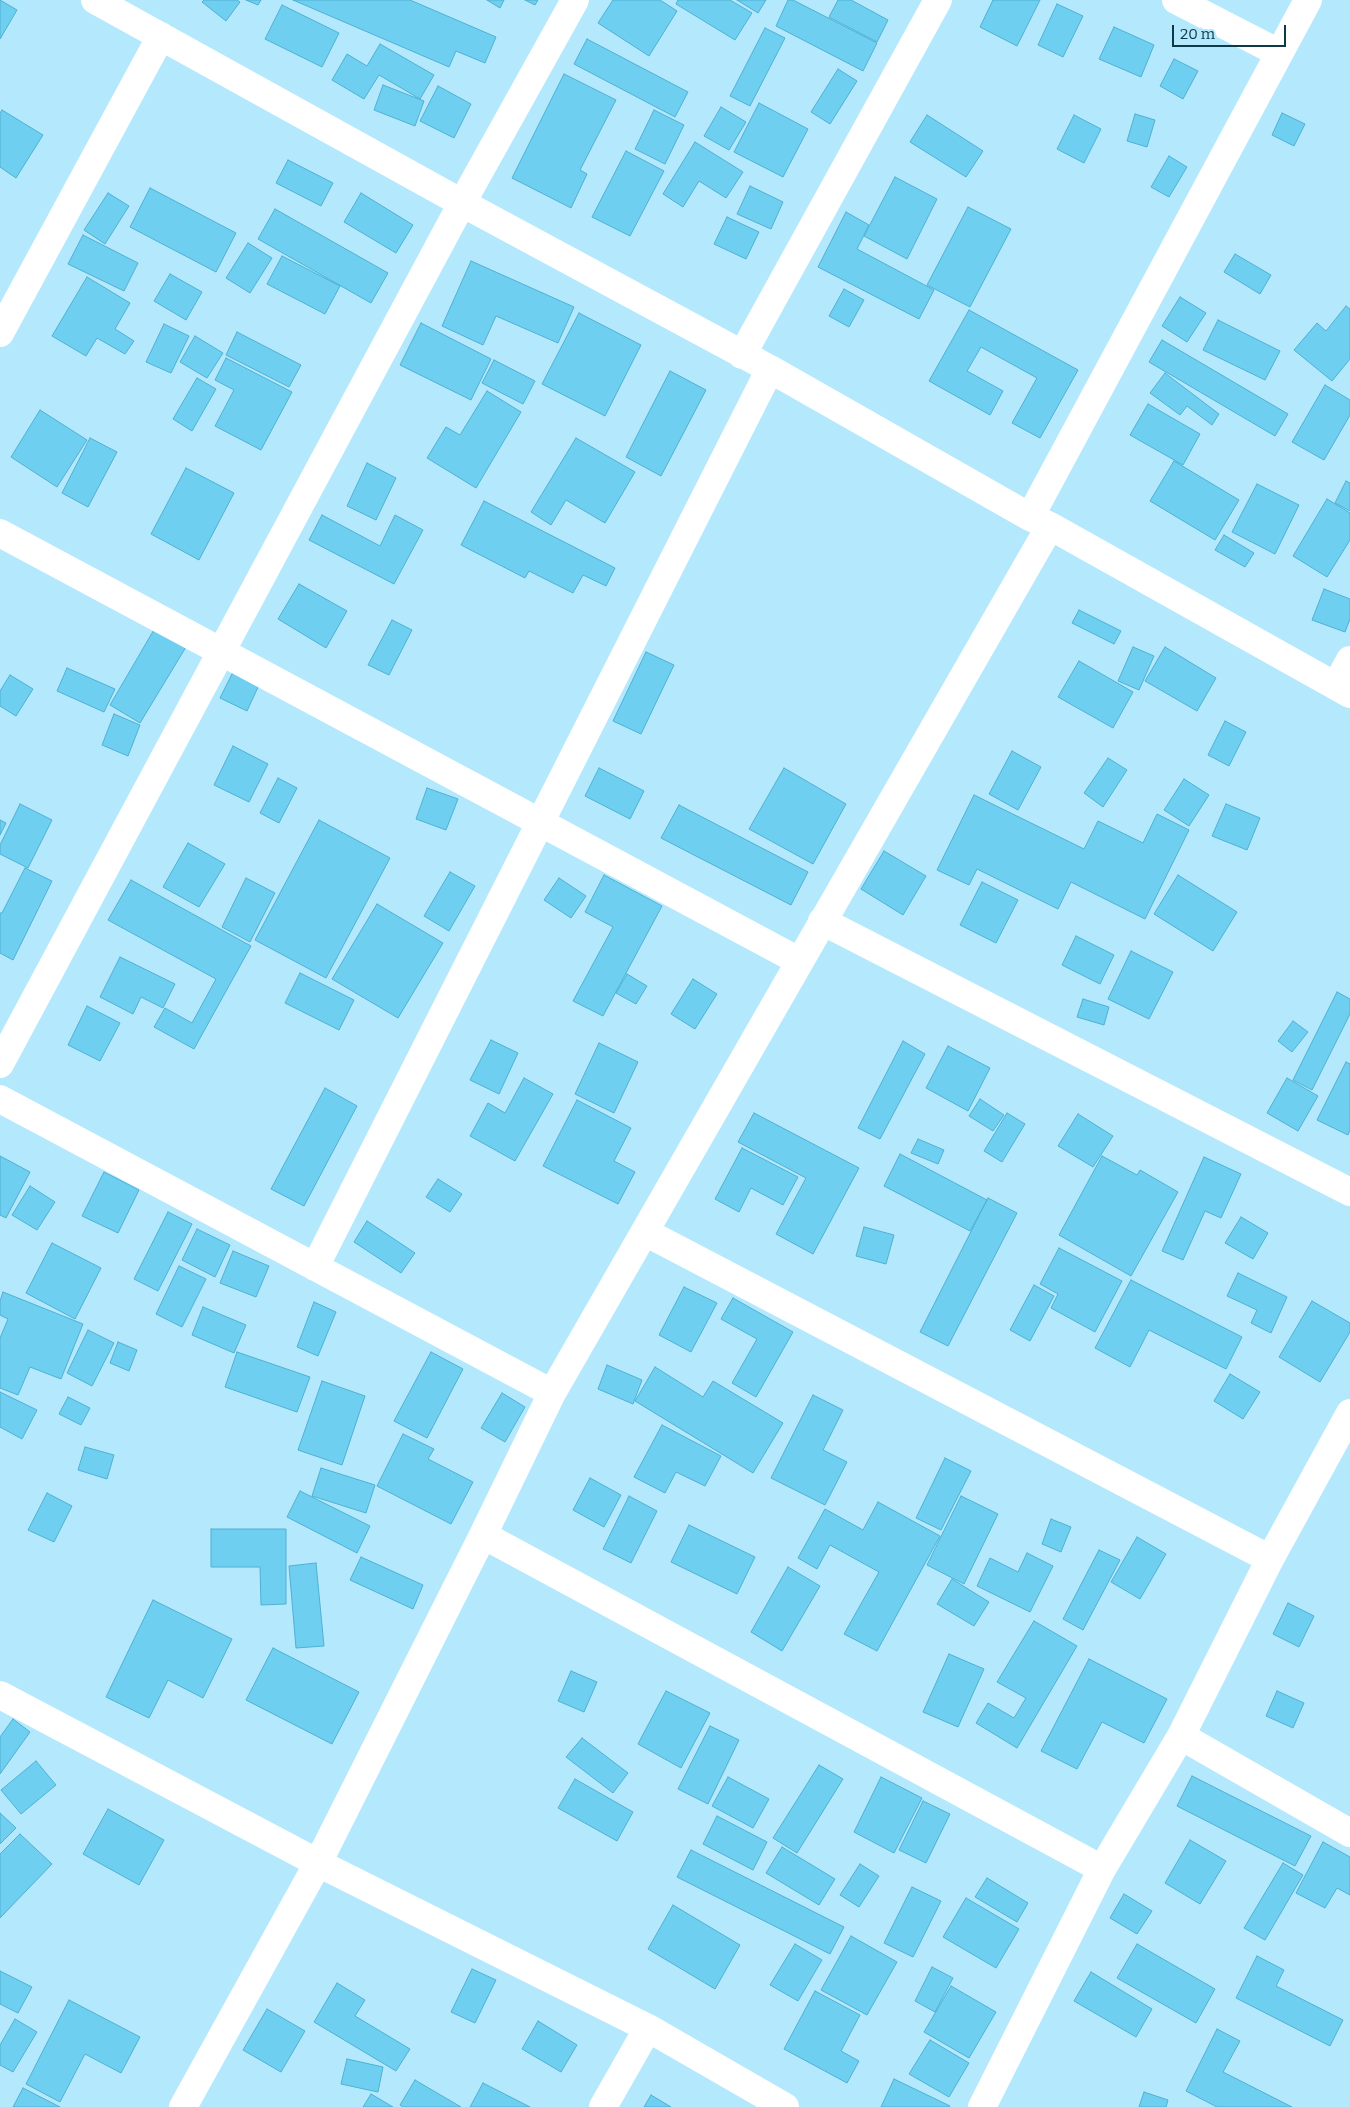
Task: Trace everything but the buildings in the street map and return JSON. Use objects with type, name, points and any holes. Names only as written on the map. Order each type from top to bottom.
[{"type":"street","points":[[95,0],[462,203],[770,369],[1343,690],[1350,660]]},
{"type":"street","points":[[0,1064],[223,652],[462,203],[575,0]]},
{"type":"street","points":[[742,355],[938,0]]},
{"type":"street","points":[[1176,0],[1279,53]]},
{"type":"street","points":[[183,2107],[318,1863],[484,1535],[552,1393],[822,921],[1040,521],[1279,53],[1308,0]]},
{"type":"street","points":[[0,333],[161,36]]},
{"type":"street","points":[[315,1267],[770,369]]},
{"type":"street","points":[[0,533],[799,961]]},
{"type":"street","points":[[822,921],[1350,1192]]},
{"type":"street","points":[[0,1099],[552,1393]]},
{"type":"street","points":[[645,1232],[1270,1558]]},
{"type":"street","points":[[982,2107],[1102,1870],[1181,1736],[1270,1558],[1350,1413]]},
{"type":"street","points":[[484,1535],[1102,1870]]},
{"type":"street","points":[[0,1695],[318,1863],[648,2028],[785,2107]]},
{"type":"street","points":[[1181,1736],[1350,1832]]},
{"type":"street","points":[[603,2107],[648,2028]]}]
